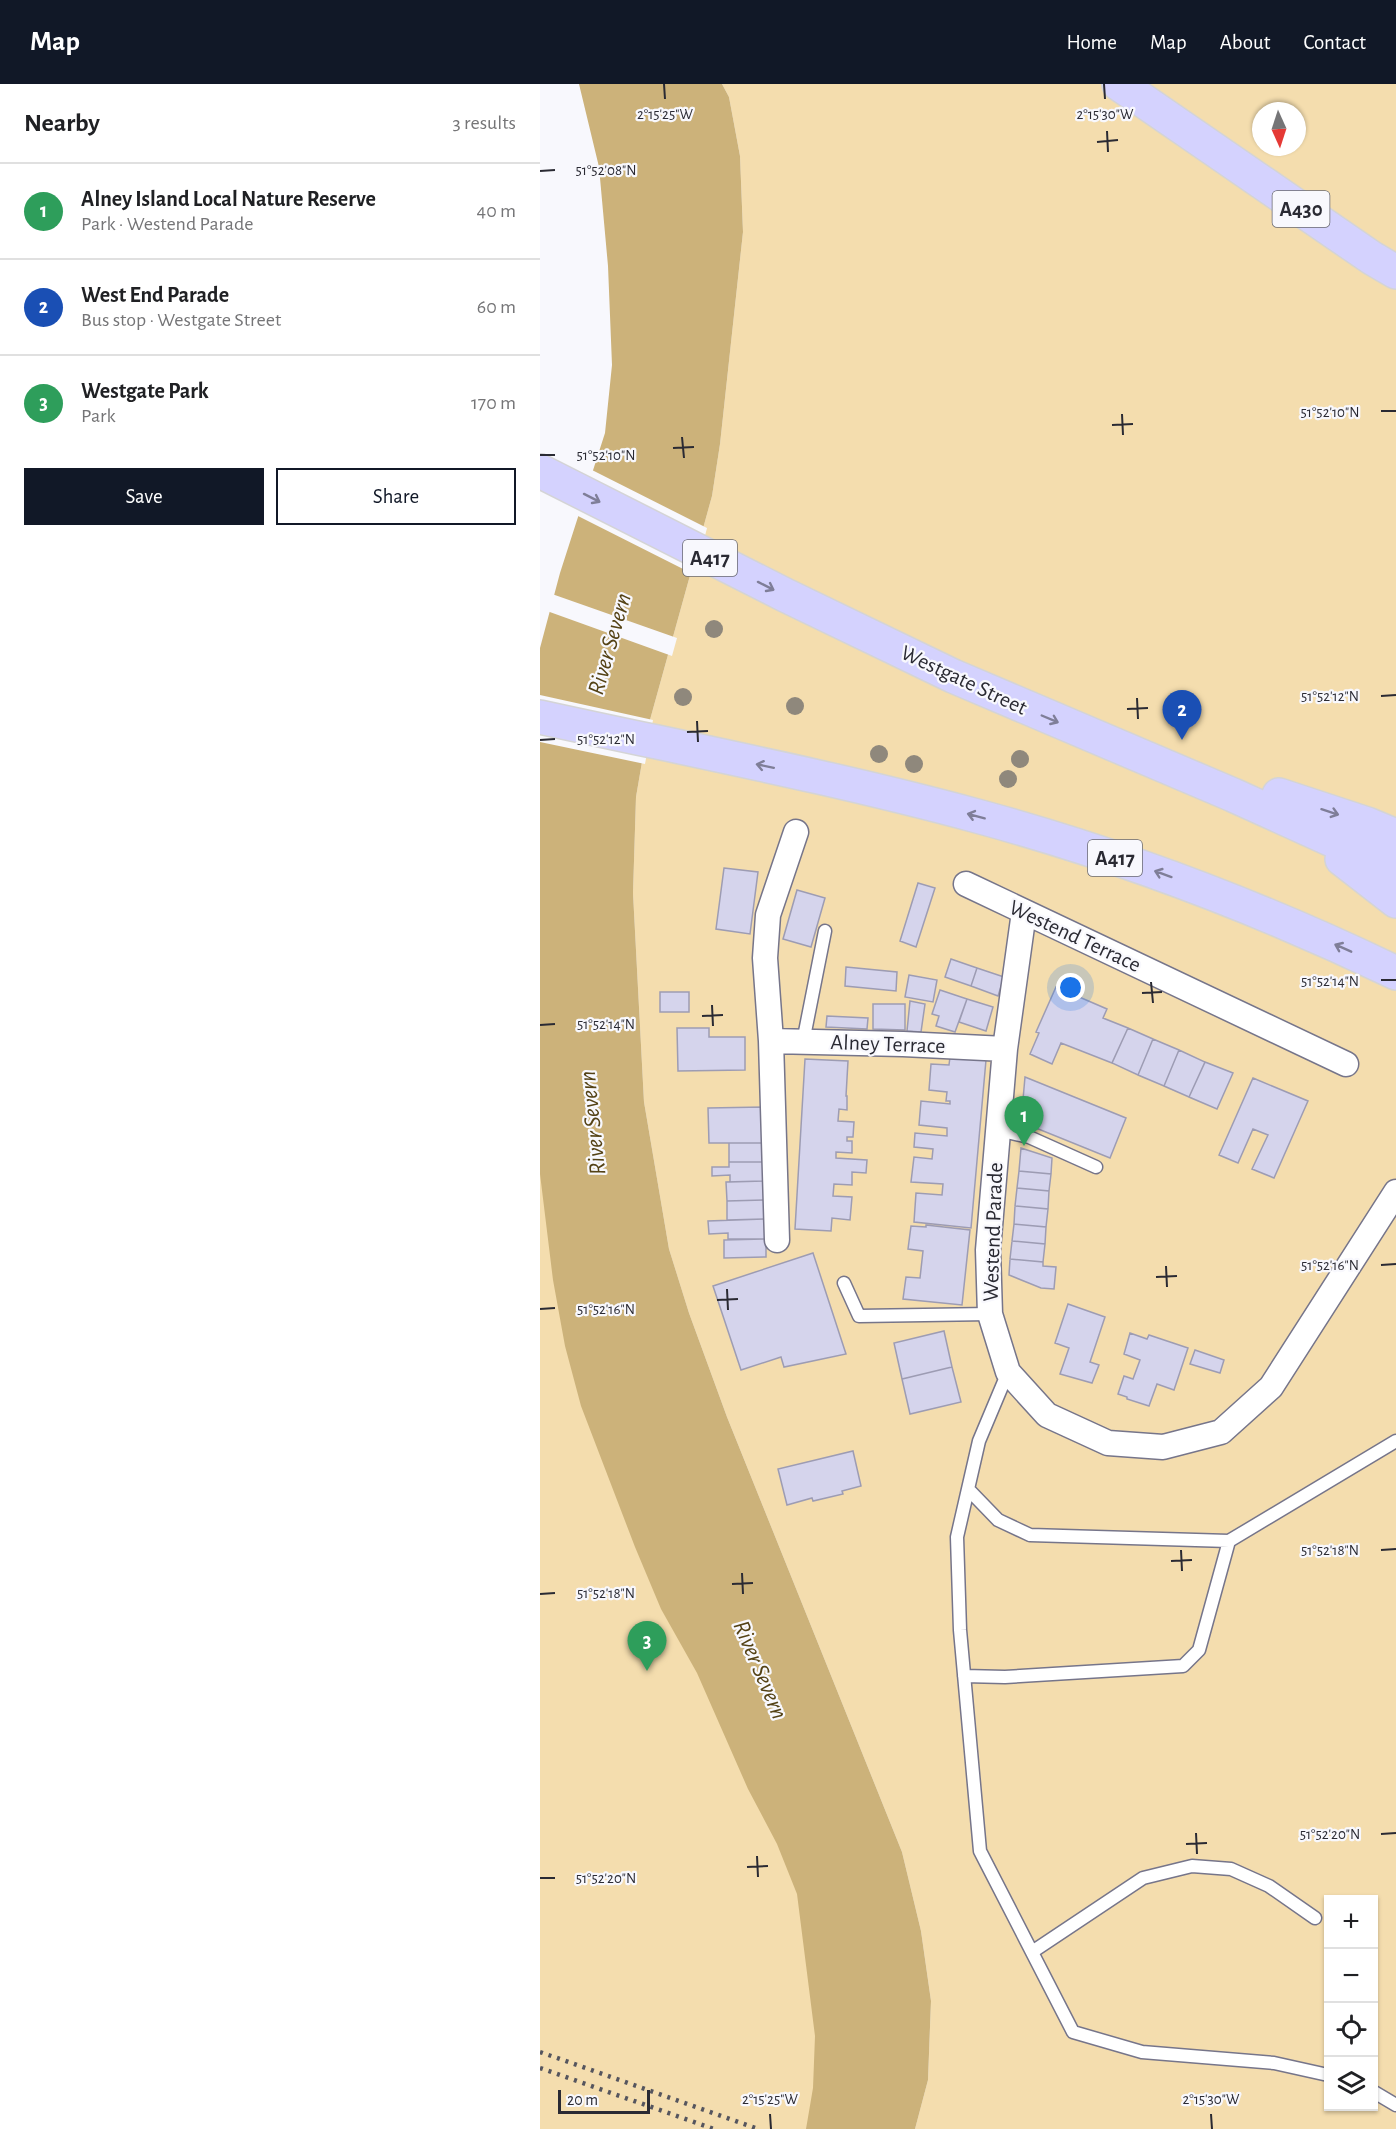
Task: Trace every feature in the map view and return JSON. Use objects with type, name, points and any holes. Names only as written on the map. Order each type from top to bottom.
[{"type":"main road","name":"A430","points":[[1119,84],[1384,265],[1396,284]]},
{"type":"main road","name":"Westgate Street","points":[[540,471],[785,596],[882,642],[1027,709],[1233,795],[1396,869]]},
{"type":"main road","name":"A417","points":[[540,717],[822,778],[977,816],[1155,871],[1250,907],[1396,973]]},
{"type":"main road","points":[[1233,795],[1270,792],[1396,836]]},
{"type":"main road","name":"A417","points":[[1288,819],[1396,901]]},
{"type":"street","points":[[777,1240],[771,1041],[765,958],[768,915],[796,832]]},
{"type":"street","name":"Westend Terrace","points":[[966,884],[1346,1064]]},
{"type":"street","name":"Westend Parade","points":[[1024,912],[1005,1048],[998,1130],[988,1250],[990,1314],[1008,1372],[1047,1415],[1108,1443],[1163,1447],[1221,1432],[1271,1386],[1396,1192]]},
{"type":"street","name":"Alney Terrace","points":[[771,1041],[1005,1048]]},
{"type":"lane","points":[[803,1042],[825,932]]},
{"type":"lane","points":[[998,1130],[1029,1137],[1096,1167]]},
{"type":"lane","points":[[844,1283],[859,1316],[990,1314]]},
{"type":"lane","points":[[1008,1372],[979,1441],[957,1537],[960,1630],[980,1851],[1073,2032],[1142,2052],[1274,2063],[1324,2074]]},
{"type":"lane","points":[[968,1489],[998,1520],[1030,1535],[1229,1541],[1396,1441]]},
{"type":"lane","points":[[964,1676],[1005,1677],[1183,1666],[1199,1650],[1229,1541]]},
{"type":"lane","points":[[1032,1952],[1143,1878],[1192,1866],[1231,1869],[1269,1886],[1315,1918]]},
{"type":"lane","points":[[1378,2094],[1396,2105]]},
{"type":"shaded area","points":[[722,84],[1396,84],[1396,2129],[915,2129],[928,2080],[931,2001],[921,1931],[902,1852],[727,1417],[689,1313],[669,1249],[644,1102],[633,893],[636,797],[648,727],[712,496],[720,444],[743,232],[740,156],[729,97]]},
{"type":"shaded area","points":[[540,754],[596,1165],[858,1923],[838,2129],[540,2129]]},
{"type":"water","name":"River Severn","points":[[579,84],[722,84],[729,97],[740,156],[743,232],[720,444],[712,496],[648,727],[636,797],[633,893],[644,1102],[669,1249],[689,1313],[727,1417],[902,1852],[921,1931],[931,2001],[928,2080],[915,2129],[806,2129],[813,2088],[815,2036],[797,1894],[777,1844],[748,1789],[697,1673],[661,1609],[635,1547],[581,1406],[565,1346],[553,1280],[540,1174],[540,648],[560,573],[605,433],[612,365],[608,266],[599,167]]},
{"type":"pier","points":[[590,469],[707,528],[695,575],[576,515]]},
{"type":"pier","points":[[552,594],[677,638],[672,656],[547,611]]},
{"type":"pier","points":[[540,695],[653,720],[645,764],[540,742]]},
{"type":"building","points":[[724,868],[758,872],[750,934],[716,929]]},
{"type":"building","points":[[918,883],[935,888],[916,947],[900,941]]},
{"type":"building","points":[[797,890],[825,898],[811,947],[783,939]]},
{"type":"building","points":[[951,959],[977,968],[971,986],[945,977]]},
{"type":"building","points":[[846,967],[897,972],[896,991],[845,986]]},
{"type":"building","points":[[977,968],[1004,977],[998,996],[971,986]]},
{"type":"building","points":[[909,975],[937,980],[933,1002],[905,997]]},
{"type":"building","points":[[1056,987],[1107,1009],[1103,1018],[1128,1028],[1112,1063],[1061,1043],[1052,1064],[1030,1054],[1039,1033],[1036,1032]]},
{"type":"building","points":[[940,990],[967,999],[955,1032],[936,1026],[939,1016],[932,1014]]},
{"type":"building","points":[[660,992],[689,992],[689,1012],[660,1012]]},
{"type":"building","points":[[967,999],[993,1007],[986,1031],[959,1022]]},
{"type":"building","points":[[910,1001],[925,1004],[921,1032],[907,1031]]},
{"type":"building","points":[[873,1004],[905,1004],[905,1030],[873,1029]]},
{"type":"building","points":[[827,1016],[868,1018],[867,1029],[826,1027]]},
{"type":"building","points":[[677,1028],[709,1028],[709,1037],[745,1037],[745,1070],[678,1071]]},
{"type":"building","points":[[1128,1028],[1153,1039],[1138,1075],[1112,1063]]},
{"type":"building","points":[[1153,1039],[1179,1050],[1164,1086],[1138,1075]]},
{"type":"building","points":[[1179,1050],[1205,1062],[1189,1097],[1164,1086]]},
{"type":"building","points":[[950,1057],[986,1060],[971,1228],[914,1222],[916,1193],[942,1195],[943,1184],[911,1182],[914,1157],[932,1159],[933,1149],[914,1147],[915,1133],[947,1136],[947,1128],[919,1125],[921,1101],[950,1104],[950,1101],[946,1101],[947,1092],[929,1090],[931,1064],[949,1065]]},
{"type":"building","points":[[805,1059],[848,1061],[847,1110],[839,1109],[838,1121],[854,1122],[853,1137],[847,1137],[847,1141],[852,1141],[852,1153],[836,1152],[836,1158],[867,1160],[866,1173],[852,1172],[852,1185],[834,1184],[833,1196],[852,1197],[850,1220],[832,1218],[831,1231],[795,1229]]},
{"type":"building","points":[[1205,1062],[1233,1073],[1217,1109],[1189,1097]]},
{"type":"building","points":[[1025,1077],[1126,1118],[1110,1158],[1021,1122]]},
{"type":"building","points":[[1253,1078],[1308,1101],[1274,1178],[1252,1169],[1268,1135],[1253,1129],[1238,1163],[1219,1155]]},
{"type":"building","points":[[763,1107],[764,1143],[709,1143],[708,1108]]},
{"type":"building","points":[[729,1143],[764,1143],[764,1162],[729,1162]]},
{"type":"building","points":[[1021,1148],[1052,1158],[1051,1174],[1019,1171]]},
{"type":"building","points":[[729,1162],[764,1162],[765,1181],[730,1182],[730,1175],[712,1176],[712,1167],[729,1167]]},
{"type":"building","points":[[1019,1171],[1051,1174],[1049,1191],[1017,1188]]},
{"type":"building","points":[[765,1181],[765,1200],[727,1201],[726,1182]]},
{"type":"building","points":[[1017,1188],[1049,1191],[1048,1209],[1015,1206]]},
{"type":"building","points":[[765,1200],[766,1219],[727,1220],[727,1201]]},
{"type":"building","points":[[1015,1206],[1048,1209],[1046,1227],[1014,1224]]},
{"type":"building","points":[[766,1219],[766,1239],[728,1239],[728,1233],[709,1234],[708,1221]]},
{"type":"building","points":[[1014,1224],[1046,1227],[1045,1244],[1012,1241]]},
{"type":"building","points":[[926,1225],[970,1230],[962,1305],[903,1299],[906,1277],[920,1278],[923,1251],[908,1249],[911,1226],[926,1227]]},
{"type":"building","points":[[766,1239],[766,1257],[724,1258],[724,1240]]},
{"type":"building","points":[[1012,1241],[1045,1244],[1043,1262],[1010,1259]]},
{"type":"building","points":[[813,1253],[846,1354],[784,1367],[781,1357],[741,1370],[713,1286]]},
{"type":"building","points":[[1010,1259],[1043,1262],[1043,1266],[1056,1267],[1054,1289],[1041,1288],[1009,1275]]},
{"type":"building","points":[[1068,1304],[1105,1317],[1090,1362],[1099,1365],[1092,1383],[1060,1374],[1069,1348],[1055,1343]]},
{"type":"building","points":[[944,1331],[952,1367],[902,1379],[894,1343]]},
{"type":"building","points":[[1130,1333],[1147,1339],[1149,1335],[1188,1348],[1174,1390],[1157,1384],[1149,1406],[1118,1394],[1124,1376],[1133,1379],[1140,1360],[1124,1354]]},
{"type":"building","points":[[1195,1350],[1224,1360],[1220,1373],[1190,1364]]},
{"type":"building","points":[[952,1367],[961,1402],[910,1414],[902,1379]]},
{"type":"building","points":[[853,1451],[861,1486],[842,1491],[843,1494],[813,1501],[812,1498],[787,1505],[778,1469]]},
{"type":"railway","points":[[540,2052],[758,2129]]},
{"type":"railway","points":[[540,2068],[714,2129]]},
{"type":"place","name":"West End Parade","points":[[1182,740]]},
{"type":"place","name":"Alney Island Local Nature Reserve","points":[[1024,1146]]},
{"type":"place","name":"Westgate Park","points":[[647,1671]]}]
